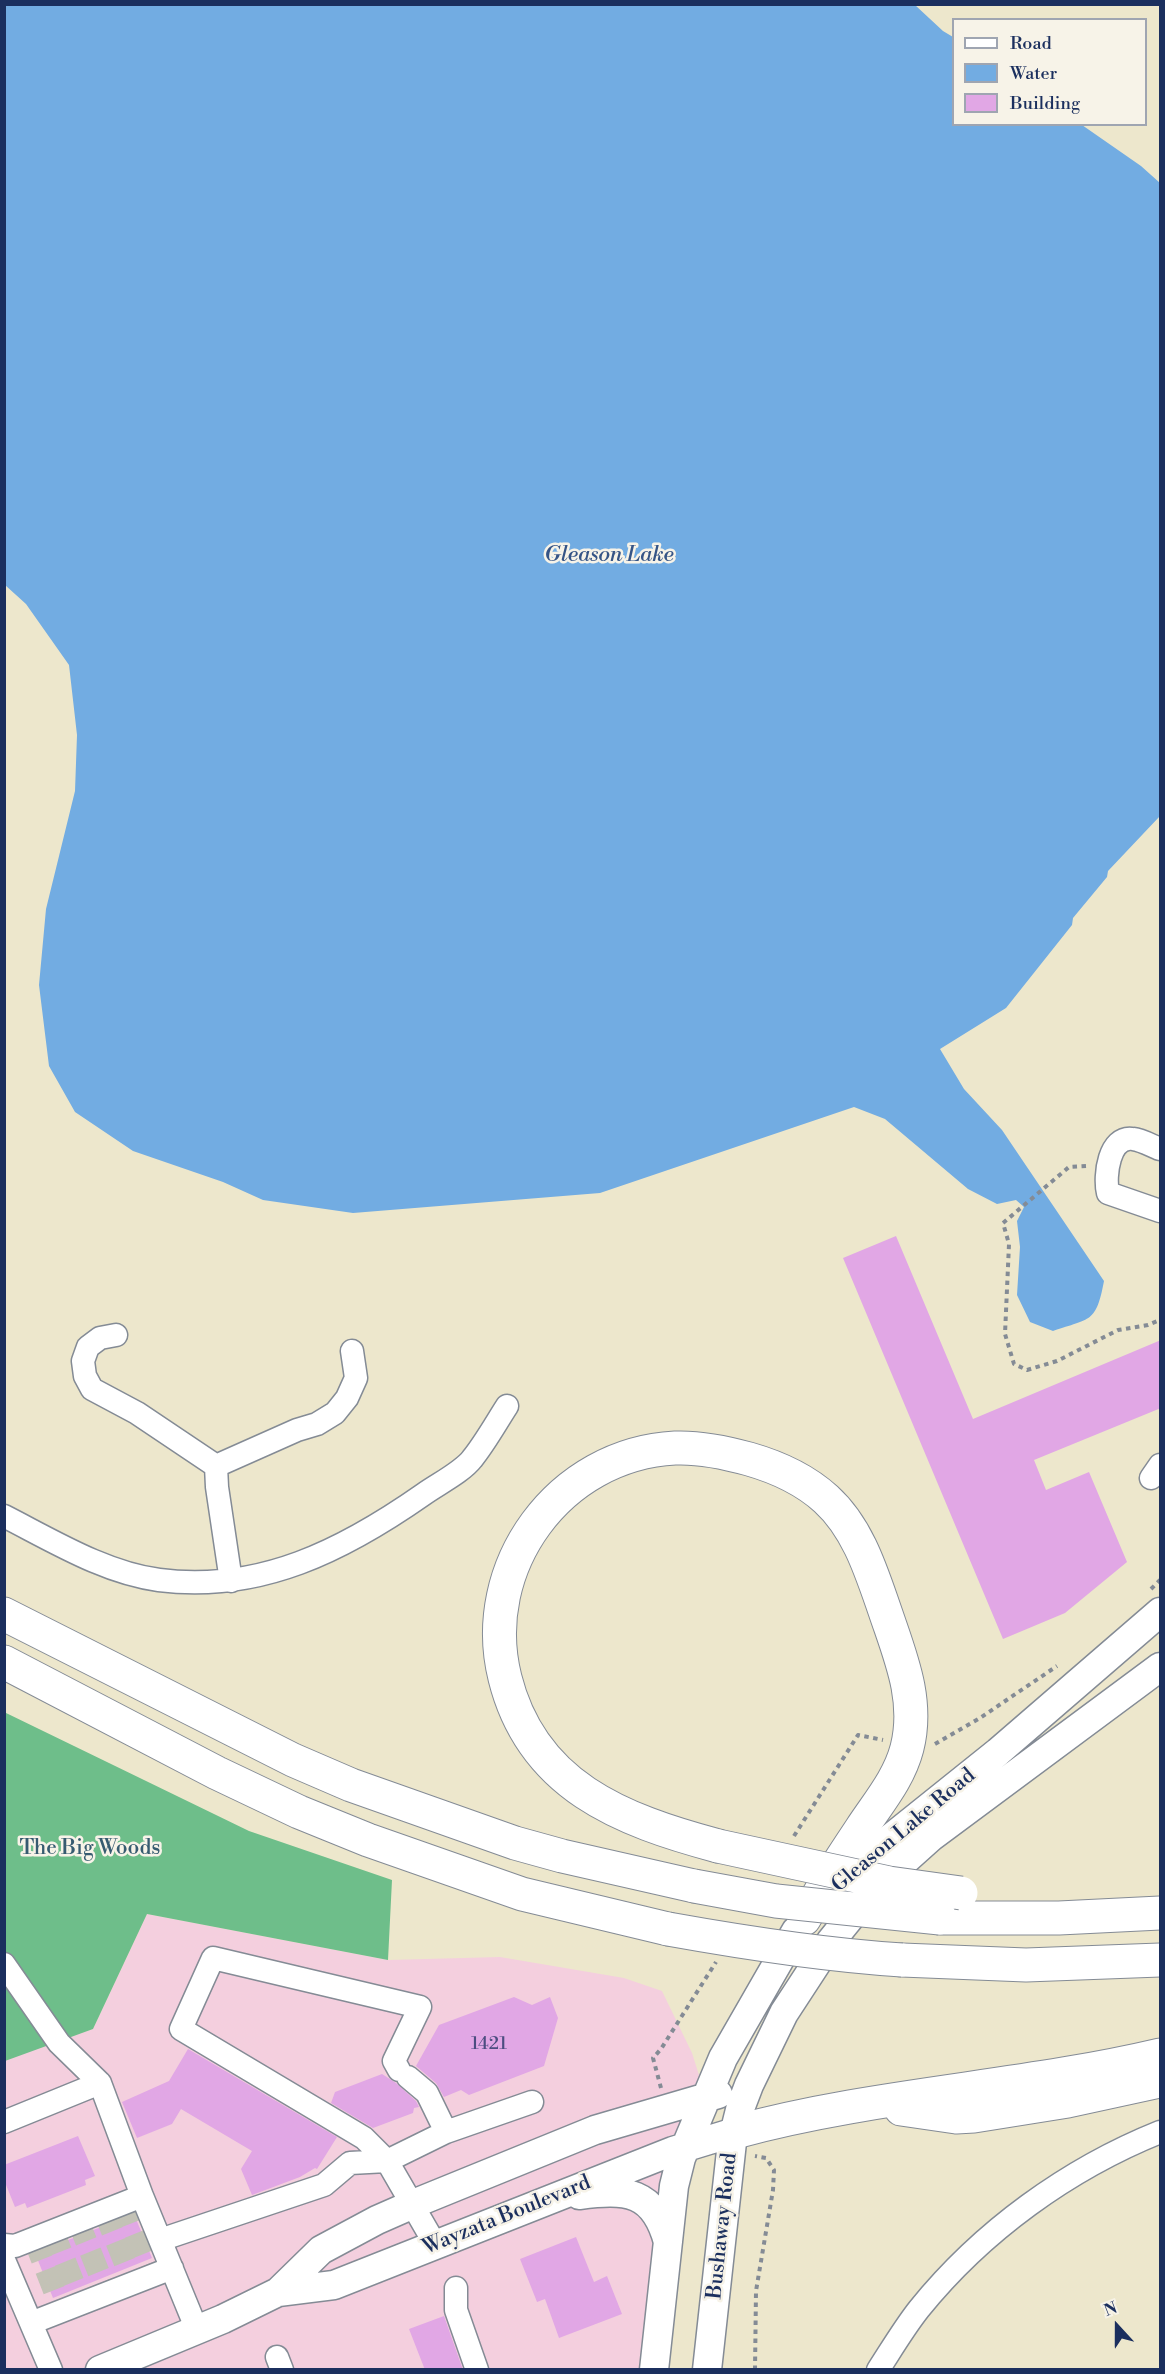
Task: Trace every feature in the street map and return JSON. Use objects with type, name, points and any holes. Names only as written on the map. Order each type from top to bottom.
[{"type":"highway","points":[[804,1919],[825,1882],[893,1782],[903,1762],[908,1744],[911,1714],[910,1688],[874,1576],[861,1547],[843,1518],[828,1500],[790,1474],[750,1459],[704,1449],[675,1448],[623,1458],[595,1471],[572,1486],[552,1504],[521,1546],[508,1573],[502,1599],[499,1634],[502,1666],[510,1697],[523,1726],[549,1764],[564,1779],[588,1795],[636,1821],[718,1846],[889,1882],[962,1893],[1059,1918]]},
{"type":"highway","points":[[4,1614],[293,1760],[351,1785],[562,1856],[694,1886],[776,1901],[940,1918],[1059,1918],[1161,1913]]},
{"type":"highway","points":[[4,1662],[217,1773],[298,1812],[368,1840],[522,1894],[668,1929],[774,1948],[852,1957],[1026,1965],[1161,1960]]},
{"type":"highway","points":[[735,2132],[803,2116],[1161,2055]]},
{"type":"highway","points":[[876,2104],[921,2113],[956,2117],[974,2116],[1068,2101],[1161,2081]]},
{"type":"main road","name":"Gleason Lake Road","points":[[706,2097],[744,2019],[789,1940],[804,1919],[877,1849],[998,1752],[1152,1604]]},
{"type":"main road","name":"Gleason Lake Road","points":[[749,2085],[799,1988],[831,1941],[873,1889],[957,1818],[1161,1667]]},
{"type":"main road","name":"Wayzata Boulevard","points":[[278,2292],[321,2250],[413,2204],[584,2134],[749,2085]]},
{"type":"main road","name":"Bushaway Road","points":[[707,2370],[735,2132],[749,2085]]},
{"type":"main road","points":[[654,2370],[674,2186],[681,2158],[706,2097]]},
{"type":"main road","name":"Wayzata Boulevard","points":[[100,2370],[197,2330],[278,2292],[334,2285],[550,2198],[687,2146],[735,2132]]},
{"type":"main road","points":[[550,2198],[603,2193],[629,2194],[638,2197],[651,2206],[658,2215],[669,2245]]},
{"type":"street","points":[[1161,1149],[1132,1138],[1120,1141],[1114,1147],[1106,1185],[1108,1193],[1161,1211]]},
{"type":"street","points":[[116,1335],[100,1338],[88,1347],[83,1361],[85,1376],[92,1389],[137,1413],[216,1466]]},
{"type":"street","points":[[216,1466],[297,1430],[317,1424],[335,1413],[347,1398],[356,1378],[352,1351]]},
{"type":"street","points":[[4,1516],[81,1554],[124,1572],[158,1580],[197,1583],[231,1581],[259,1576],[328,1552],[382,1523],[471,1461],[507,1406]]},
{"type":"street","points":[[216,1466],[216,1487],[231,1581]]},
{"type":"street","points":[[435,2244],[387,2161],[364,2138],[181,2030],[213,1958],[420,2007],[394,2061],[403,2073],[427,2093],[446,2132]]},
{"type":"street","points":[[4,1964],[58,2043],[100,2083],[142,2196],[197,2330]]},
{"type":"street","points":[[4,2122],[100,2083]]},
{"type":"street","points":[[160,2240],[324,2185],[350,2163],[387,2161],[446,2132],[532,2102]]},
{"type":"street","points":[[878,2370],[919,2310],[958,2265],[1011,2217],[1098,2162],[1161,2132]]},
{"type":"street","points":[[4,2245],[15,2246],[142,2196]]},
{"type":"street","points":[[4,2260],[51,2370]]},
{"type":"street","points":[[31,2323],[172,2268]]},
{"type":"street","points":[[456,2288],[456,2310],[477,2370]]},
{"type":"path","points":[[1108,1170],[1083,1166],[1069,1167],[1003,1223],[1009,1244],[1005,1334],[1014,1364],[1027,1370],[1057,1361],[1118,1330],[1148,1325],[1161,1320]]},
{"type":"path","points":[[1152,1604],[1161,1580]]},
{"type":"path","points":[[930,1744],[938,1743],[980,1718],[1058,1665]]},
{"type":"path","points":[[794,1836],[858,1735],[885,1740]]},
{"type":"path","points":[[652,2114],[663,2097],[653,2058],[662,2049],[718,1958]]},
{"type":"shaded area","points":[[147,1914],[388,1960],[500,1957],[624,1978],[662,1991],[692,2053],[706,2097],[687,2146],[654,2369],[5,2369],[4,2059],[93,2029]]},
{"type":"green space","name":"The Big Woods","points":[[4,1712],[249,1831],[392,1880],[388,1960],[147,1914],[93,2029],[5,2061]]},
{"type":"water","name":"Gleason Lake","points":[[5,4],[915,5],[952,36],[952,126],[1083,126],[1141,166],[1160,183],[1160,816],[1108,871],[1107,877],[1073,918],[1072,925],[1006,1008],[940,1049],[964,1089],[1002,1130],[1104,1281],[1094,1312],[1084,1321],[1053,1331],[1030,1322],[1017,1295],[1020,1247],[1017,1221],[1024,1207],[1016,1200],[997,1204],[968,1189],[885,1119],[854,1107],[600,1193],[353,1213],[263,1200],[223,1182],[133,1151],[75,1112],[49,1066],[39,985],[46,909],[75,791],[77,735],[69,665],[26,604],[5,585]]},
{"type":"building","points":[[896,1236],[973,1419],[1161,1340],[1161,1408],[1034,1460],[1046,1490],[1089,1472],[1127,1562],[1065,1613],[1003,1639],[843,1258]]},
{"type":"building","points":[[514,1997],[532,2005],[550,1997],[558,2018],[544,2066],[469,2095],[461,2090],[444,2097],[436,2083],[416,2066],[439,2025]]},
{"type":"building","points":[[188,2049],[337,2137],[317,2169],[252,2195],[241,2169],[252,2151],[181,2109],[172,2124],[137,2138],[122,2102],[169,2081]]},
{"type":"building","points":[[382,2074],[416,2101],[419,2107],[414,2108],[413,2113],[373,2128],[331,2103],[335,2092]]},
{"type":"building","points":[[78,2136],[95,2176],[85,2180],[86,2185],[27,2208],[25,2203],[15,2207],[4,2180],[4,2165]]},
{"type":"building","points":[[134,2214],[152,2258],[53,2298],[35,2253]]},
{"type":"building","points":[[576,2237],[594,2282],[607,2276],[622,2314],[559,2338],[545,2299],[537,2302],[520,2259]]},
{"type":"building","points":[[444,2316],[463,2370],[425,2370],[409,2329]]},
{"type":"tunnel","points":[[123,2203],[152,2276]]},
{"type":"tunnel","points":[[104,2211],[133,2283]]},
{"type":"tunnel","points":[[78,2221],[107,2293]]},
{"type":"tunnel","points":[[53,2231],[82,2304]]},
{"type":"tunnel","points":[[34,2239],[62,2311]]}]
